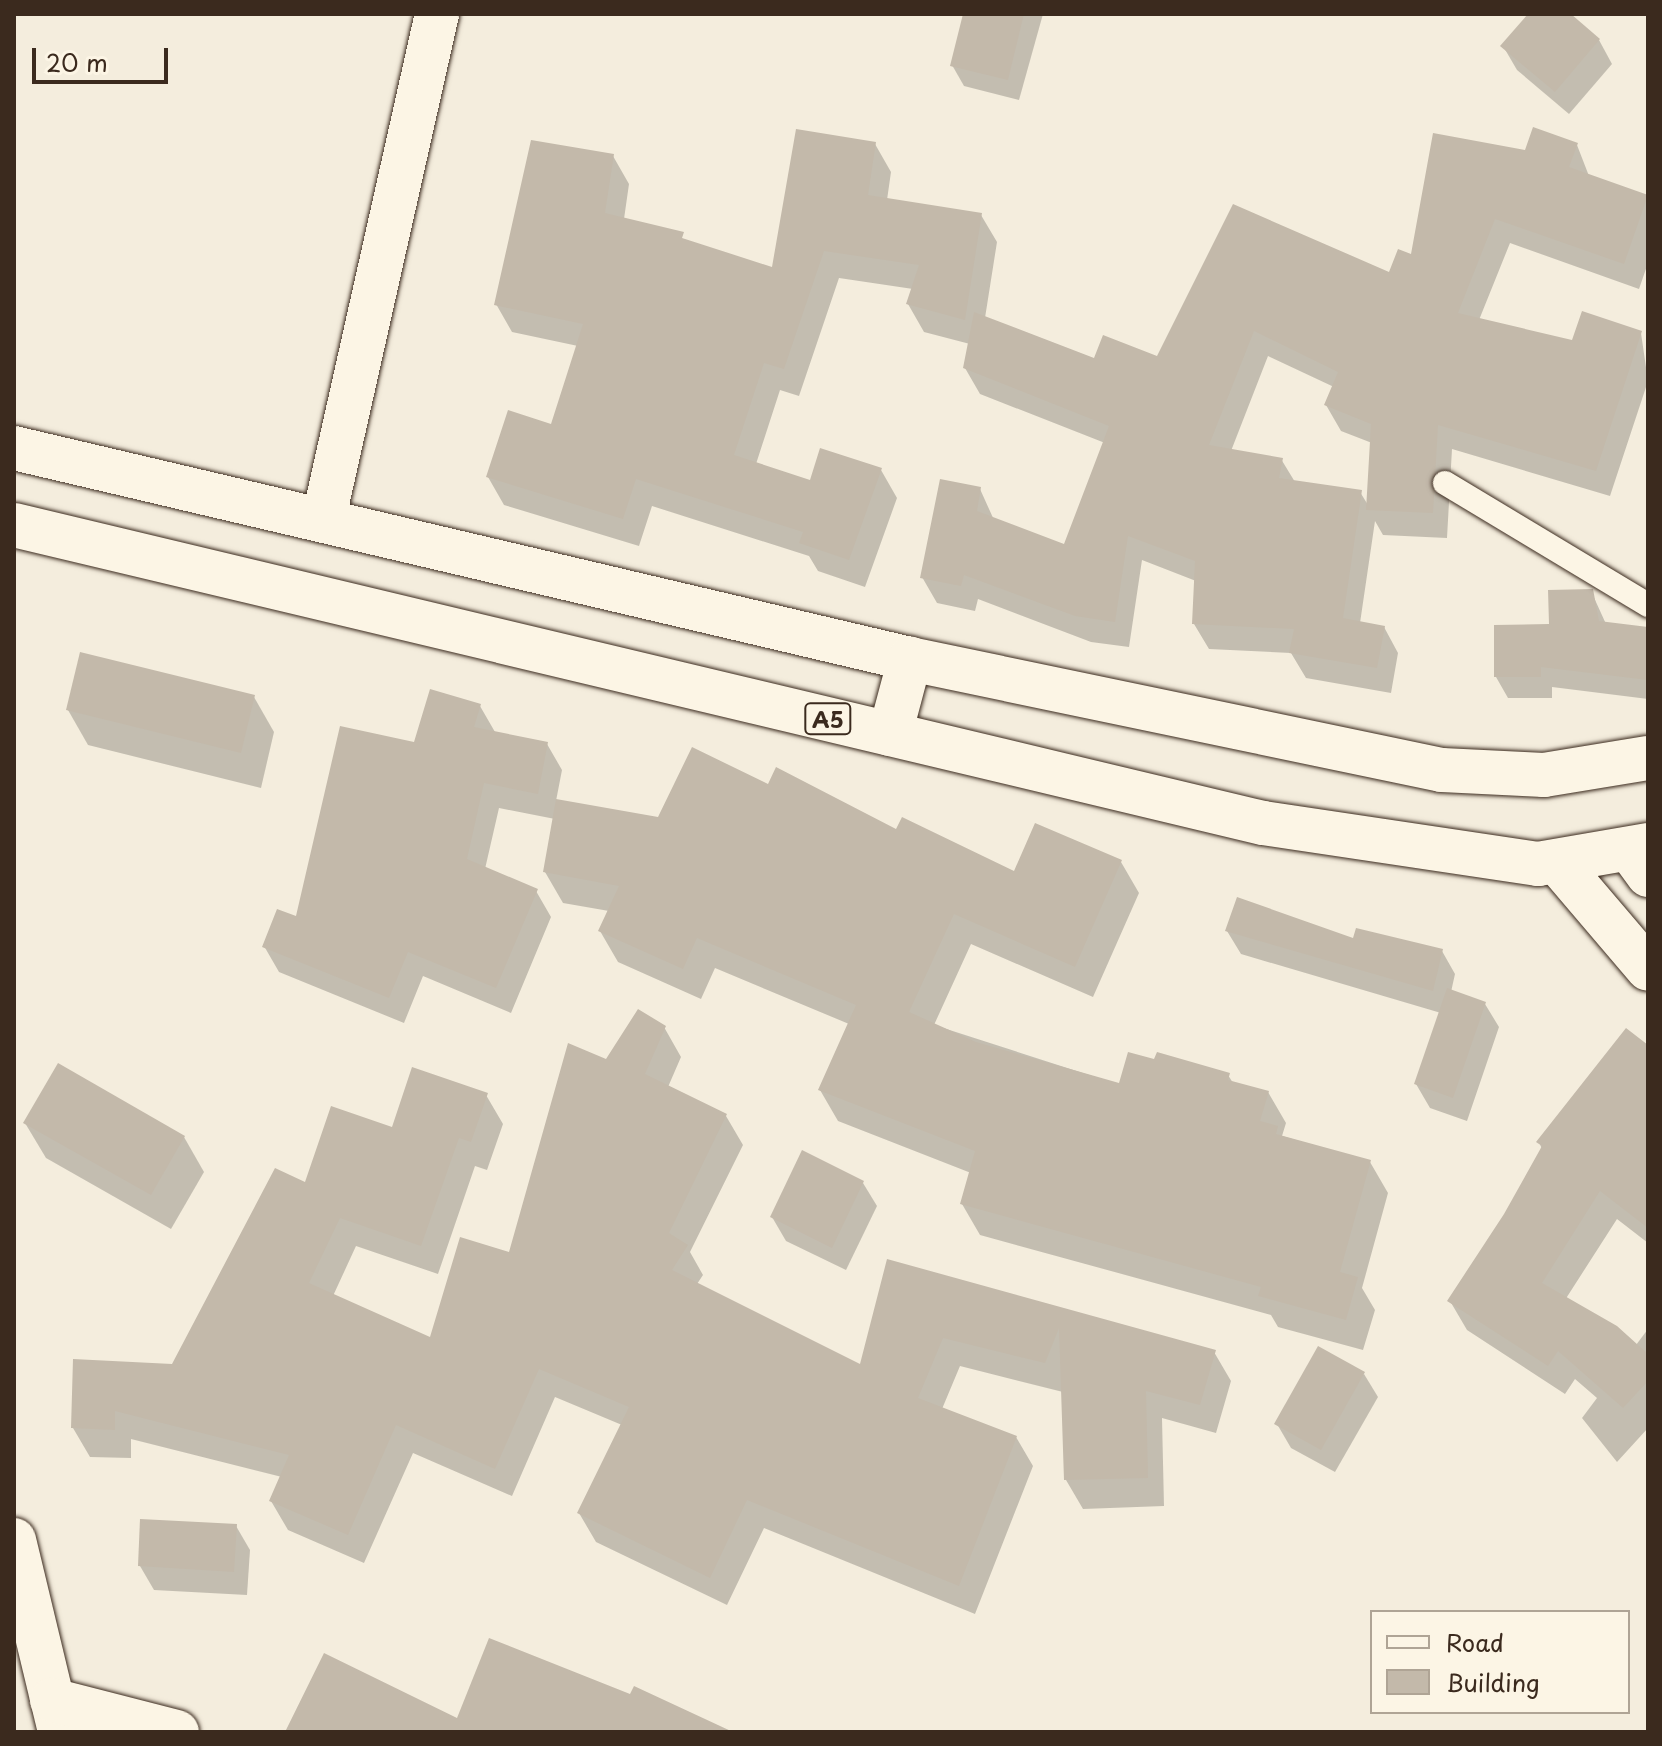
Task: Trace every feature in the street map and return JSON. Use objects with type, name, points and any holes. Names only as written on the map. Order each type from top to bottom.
[{"type":"main road","points":[[324,517],[437,14]]},
{"type":"main road","points":[[14,448],[324,517],[910,659],[1442,770],[1544,775],[1648,758]]},
{"type":"main road","name":"A5","points":[[14,525],[1277,825],[1461,856],[1557,862],[1642,856]]},
{"type":"main road","points":[[890,734],[910,659]]},
{"type":"main road","points":[[1557,862],[1648,969]]},
{"type":"main road","points":[[14,1540],[56,1716],[177,1732]]},
{"type":"lane","points":[[1445,483],[1648,605]]},
{"type":"building","points":[[963,14],[1024,14],[1008,80],[950,66]]},
{"type":"building","points":[[1528,14],[1571,14],[1600,39],[1555,92],[1500,46]]},
{"type":"building","points":[[1533,127],[1578,143],[1569,167],[1648,195],[1624,264],[1495,219],[1458,313],[1572,340],[1582,311],[1642,331],[1596,471],[1438,425],[1433,513],[1366,510],[1371,424],[1324,405],[1338,372],[1254,331],[1209,445],[1283,458],[1279,478],[1362,490],[1343,618],[1385,626],[1377,668],[1289,653],[1294,629],[1192,624],[1195,561],[1128,536],[1115,622],[1075,616],[964,575],[961,586],[920,578],[940,479],[981,487],[977,511],[1064,544],[1109,426],[963,368],[974,312],[1094,358],[1103,335],[1157,356],[1233,204],[1389,272],[1398,249],[1411,254],[1433,133],[1525,150]]},
{"type":"building","points":[[796,129],[876,142],[868,195],[982,213],[965,320],[906,304],[919,265],[824,251],[784,369],[764,363],[734,455],[810,480],[820,448],[882,468],[849,560],[799,543],[803,532],[636,479],[623,519],[486,477],[508,410],[551,424],[583,324],[494,305],[531,140],[614,154],[605,213],[684,232],[682,238],[772,267]]},
{"type":"building","points":[[1593,589],[1599,621],[1648,627],[1648,680],[1541,667],[1541,677],[1494,677],[1494,625],[1549,624],[1548,590]]},
{"type":"building","points":[[80,652],[255,695],[241,753],[66,710]]},
{"type":"building","points":[[430,689],[481,704],[474,727],[548,742],[538,794],[484,783],[467,859],[538,889],[496,988],[408,952],[389,998],[262,947],[277,909],[296,916],[340,726],[414,742]]},
{"type":"building","points":[[692,747],[768,784],[776,767],[896,829],[902,817],[1014,871],[1035,823],[1122,860],[1075,967],[954,914],[909,1012],[976,1042],[1119,1083],[1128,1052],[1154,1059],[1157,1052],[1230,1073],[1228,1080],[1269,1091],[1260,1121],[1278,1126],[1276,1134],[1371,1160],[1340,1272],[1358,1277],[1346,1320],[1258,1296],[1261,1287],[960,1204],[975,1151],[818,1090],[856,1005],[697,938],[683,969],[598,931],[619,886],[543,872],[556,799],[658,817]]},
{"type":"building","points":[[1237,897],[1353,938],[1356,928],[1443,949],[1433,991],[1225,931]]},
{"type":"building","points":[[1447,988],[1486,1002],[1453,1098],[1414,1084]]},
{"type":"building","points":[[638,1009],[666,1026],[645,1074],[727,1114],[669,1233],[688,1245],[672,1270],[860,1364],[887,1259],[1216,1350],[1200,1405],[1146,1391],[1148,1478],[1064,1480],[1059,1328],[1045,1363],[943,1338],[918,1398],[1017,1436],[959,1586],[747,1500],[710,1578],[577,1513],[629,1407],[539,1369],[495,1469],[396,1425],[348,1535],[269,1501],[289,1455],[115,1411],[115,1430],[71,1428],[73,1359],[172,1364],[275,1168],[305,1182],[331,1106],[392,1127],[412,1067],[488,1093],[471,1142],[459,1138],[421,1246],[340,1218],[309,1283],[430,1337],[460,1237],[509,1252],[568,1043],[606,1059]]},
{"type":"building","points":[[1626,1028],[1648,1045],[1648,1228],[1600,1191],[1542,1283],[1617,1326],[1648,1354],[1648,1381],[1623,1408],[1558,1351],[1548,1366],[1447,1301],[1504,1214],[1542,1146],[1536,1142]]},
{"type":"building","points":[[58,1063],[185,1136],[151,1195],[23,1123]]},
{"type":"building","points":[[802,1150],[864,1181],[832,1248],[770,1217]]},
{"type":"building","points":[[1318,1346],[1365,1372],[1321,1450],[1274,1424]]},
{"type":"building","points":[[140,1519],[237,1524],[234,1572],[138,1566]]},
{"type":"building","points":[[489,1638],[630,1694],[634,1686],[733,1732],[285,1732],[324,1653],[457,1718]]}]
